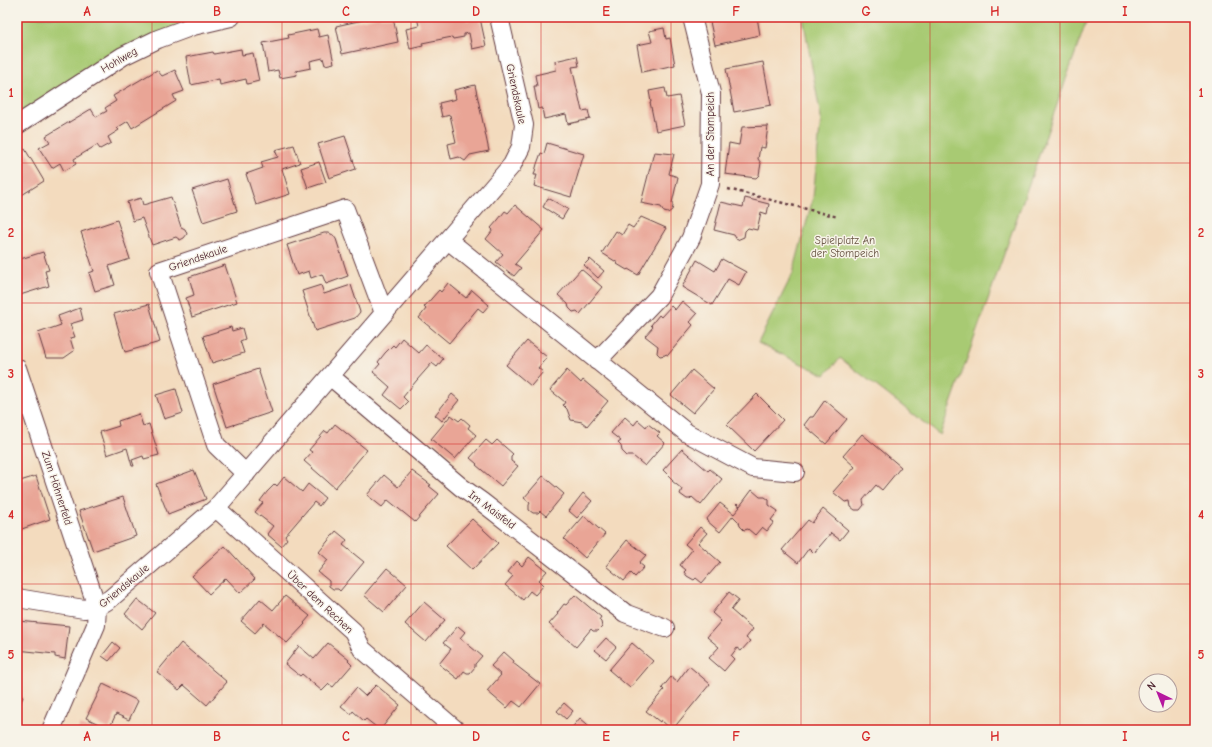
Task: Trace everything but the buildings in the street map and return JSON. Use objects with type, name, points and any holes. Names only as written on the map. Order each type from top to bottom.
[{"type":"street","name":"Hohlweg","points":[[17,125],[123,56],[158,39],[194,26],[231,17]]},
{"type":"street","name":"Griendskaule","points":[[51,730],[96,625],[97,607],[110,599],[216,508],[512,165],[521,147],[524,125],[499,17]]},
{"type":"street","name":"An der Stompeich","points":[[597,361],[659,296],[691,238],[710,184],[711,93],[692,17]]},
{"type":"street","name":"Griendskaule","points":[[246,474],[216,445],[159,271],[345,209],[384,314]]},
{"type":"street","points":[[448,240],[687,433],[753,468],[795,472]]},
{"type":"street","name":"Zum Höhnerfeld","points":[[17,368],[97,607]]},
{"type":"street","name":"Im Maisfeld","points":[[330,376],[460,487],[482,502],[625,613],[664,628]]},
{"type":"street","name":"Über dem Rechen","points":[[216,508],[353,631],[362,650],[456,730]]},
{"type":"street","points":[[17,598],[84,609],[97,607]]},
{"type":"path","points":[[710,184],[838,217]]},
{"type":"green space","points":[[17,17],[201,17],[17,123]]},
{"type":"green space","name":"Spielplatz An der Stompeich","points":[[803,17],[1088,17],[940,435],[840,358],[825,375],[758,343],[793,273],[813,198],[821,118]]}]
